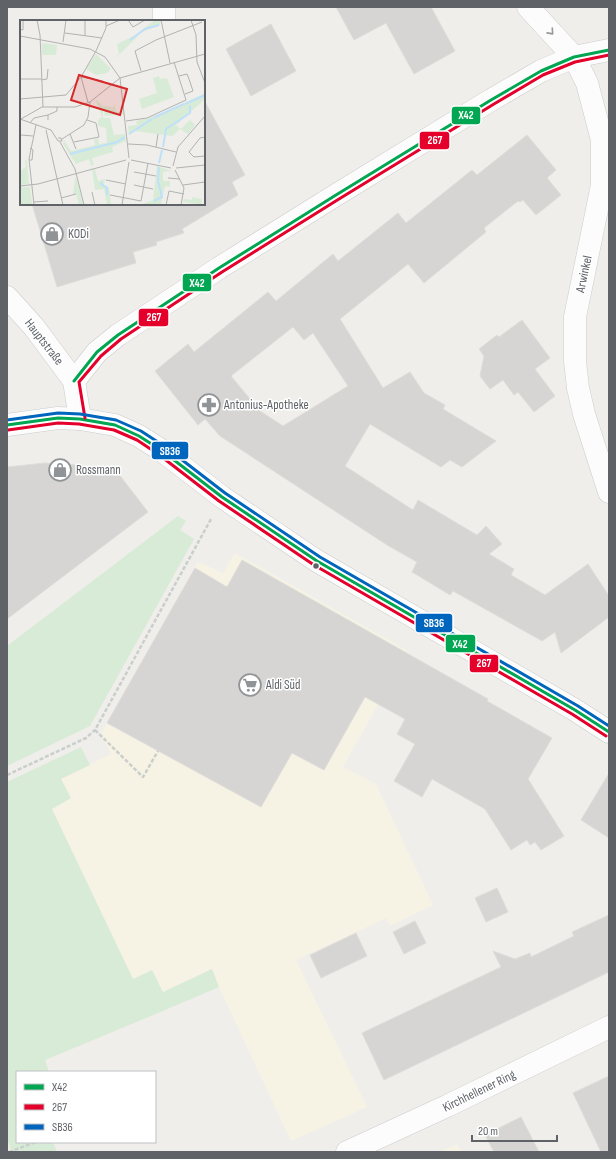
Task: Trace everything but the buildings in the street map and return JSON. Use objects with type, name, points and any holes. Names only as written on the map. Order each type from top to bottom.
[{"type":"street","points":[[164,7],[164,20]]},
{"type":"street","name":"Arwinkel","points":[[528,7],[574,57],[587,83],[602,140],[602,185],[575,317],[575,361],[578,388],[584,414],[609,492]]},
{"type":"street","points":[[74,381],[97,352],[118,335],[219,268],[336,194],[490,100],[541,71],[574,57],[609,50]]},
{"type":"street","name":"Hauptstraße","points":[[7,297],[34,327],[74,381],[80,419]]},
{"type":"street","points":[[7,425],[58,418],[80,419],[115,425],[139,436],[161,450],[222,497],[317,561],[575,710],[609,732]]},
{"type":"street","name":"Kirchhellener Ring","points":[[347,1152],[447,1106],[609,1027]]},
{"type":"path","points":[[7,775],[86,738],[95,730],[222,497]]},
{"type":"path","points":[[95,730],[143,777],[158,751]]},
{"type":"path","points":[[9,1152],[33,1143]]},
{"type":"shaded area","points":[[235,553],[408,651],[343,767],[376,784],[433,905],[390,926],[386,918],[296,960],[367,1107],[291,1141],[212,969],[163,992],[133,979],[51,809],[70,798],[61,779],[111,754],[101,734],[198,562],[223,573]]},
{"type":"shaded area","points":[[457,1144],[461,1152],[440,1152]]},
{"type":"green space","points":[[178,516],[186,521],[180,530],[194,539],[90,726],[7,766],[7,646]]},
{"type":"green space","points":[[81,747],[90,765],[61,779],[71,798],[52,809],[133,979],[152,970],[163,992],[212,969],[219,987],[45,1060],[49,1071],[16,1071],[16,1143],[53,1143],[57,1152],[12,1152],[7,1139],[7,782]]},
{"type":"transit line","name":"X42","points":[[74,381],[97,352],[118,335],[219,268],[336,195],[541,71],[574,57],[609,50]]},
{"type":"transit line","name":"267","points":[[85,418],[79,382],[101,356],[121,339],[222,272],[543,75],[575,62],[609,55]]},
{"type":"transit line","name":"SB36","points":[[7,420],[58,413],[80,414],[116,420],[141,431],[164,446],[225,493],[320,557],[578,706],[609,726]]},
{"type":"transit line","name":"X42","points":[[7,425],[58,418],[80,419],[115,425],[139,436],[161,450],[222,497],[317,561],[575,710],[609,732]]},
{"type":"transit line","name":"267","points":[[8,430],[58,423],[79,424],[114,430],[137,440],[158,454],[219,501],[314,565],[572,714],[606,736]]},
{"type":"place","name":"KODi","points":[[52,234]]},
{"type":"place","name":"Antonius-Apotheke","points":[[209,405]]},
{"type":"place","name":"Rossmann","points":[[60,470]]},
{"type":"place","name":"Aldi Süd","points":[[250,685]]}]
